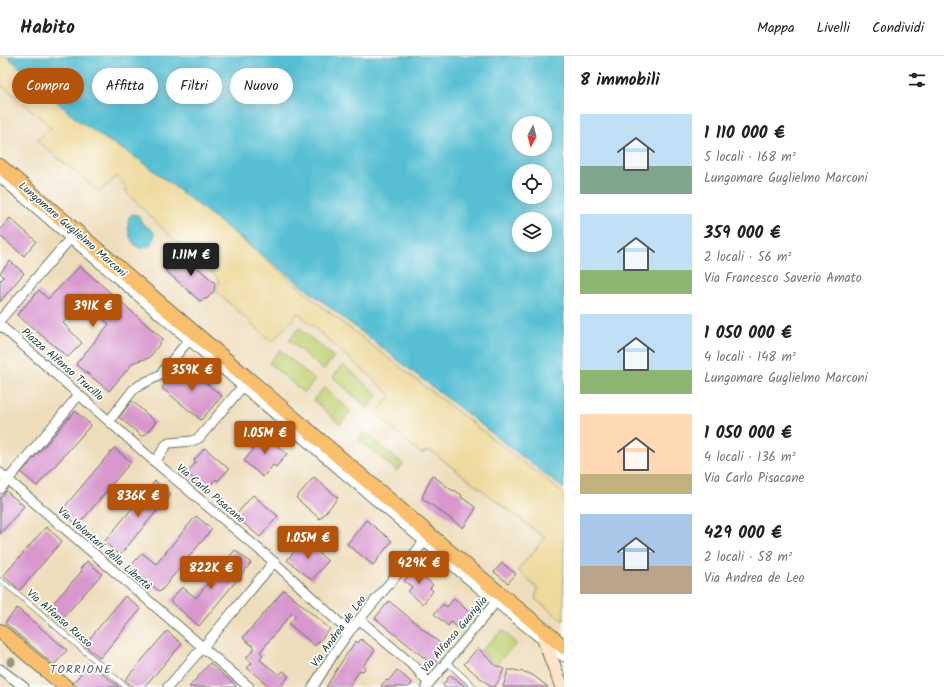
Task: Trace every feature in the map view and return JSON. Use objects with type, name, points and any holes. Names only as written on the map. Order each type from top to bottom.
[{"type":"main road","name":"Lungomare Guglielmo Marconi","points":[[0,166],[74,234],[427,538],[527,622],[564,647]]},
{"type":"main road","points":[[0,631],[66,687]]},
{"type":"main road","points":[[544,640],[562,687]]},
{"type":"street","name":"Lungomare Guglielmo Marconi","points":[[0,176],[74,234]]},
{"type":"street","points":[[0,320],[74,234]]},
{"type":"street","name":"Piazza Alfonso Trucillo","points":[[0,325],[109,421]]},
{"type":"street","points":[[109,421],[133,390],[160,375],[192,336]]},
{"type":"street","points":[[155,462],[166,445],[169,443],[192,441],[199,438],[246,382]]},
{"type":"street","points":[[0,489],[79,395]]},
{"type":"street","name":"Via Carlo Pisacane","points":[[109,421],[155,462],[274,562],[349,632]]},
{"type":"street","name":"Via Volontari della Libertà","points":[[0,473],[249,687]]},
{"type":"street","name":"Via Andrea de Leo","points":[[313,687],[349,632],[427,538]]},
{"type":"street","points":[[168,687],[203,648],[274,562]]},
{"type":"street","name":"Via Alfonso Guariglia","points":[[427,685],[499,599]]},
{"type":"street","points":[[360,620],[416,668],[427,685]]},
{"type":"street","points":[[527,622],[544,640],[564,656]]},
{"type":"street","points":[[0,669],[24,687]]},
{"type":"lane","name":"Via Alfonso Russo","points":[[0,580],[126,687]]},
{"type":"lane","points":[[447,662],[474,687]]},
{"type":"green space","points":[[299,328],[334,357],[323,370],[289,340]]},
{"type":"green space","points":[[280,350],[315,380],[304,393],[269,363]]},
{"type":"green space","points":[[343,365],[378,395],[367,408],[333,377]]},
{"type":"green space","points":[[324,388],[351,411],[340,424],[313,400]]},
{"type":"green space","points":[[364,432],[403,464],[397,471],[358,439]]},
{"type":"green space","points":[[503,630],[516,644],[495,665],[481,650]]},
{"type":"sand","points":[[0,56],[7,56],[21,68],[12,68],[12,94],[3,86],[0,88]]},
{"type":"sand","points":[[24,104],[64,104],[104,138],[164,175],[325,309],[564,494],[564,621],[535,599],[538,589],[518,570],[545,538],[431,451],[420,453],[376,414],[391,395],[298,313],[272,342],[216,291],[219,282],[216,276],[173,239],[125,191],[127,189],[117,176],[100,192],[37,141],[51,127]]},
{"type":"water","points":[[7,56],[564,56],[564,489],[140,160],[76,119],[60,104],[84,104],[84,68],[20,68]]},
{"type":"water","points":[[132,214],[138,215],[143,224],[154,232],[153,243],[147,247],[141,248],[136,246],[130,236],[128,223],[129,217]]},
{"type":"building","points":[[10,218],[36,241],[24,256],[0,236],[0,230]]},
{"type":"building","points":[[182,254],[215,283],[214,291],[208,298],[200,301],[166,271],[167,264],[174,257]]},
{"type":"building","points":[[10,261],[24,273],[0,302],[0,279],[1,280],[4,277],[0,273]]},
{"type":"building","points":[[80,266],[163,339],[149,358],[134,362],[109,391],[76,364],[109,324],[85,304],[83,307],[80,304],[63,323],[82,343],[68,357],[17,315],[39,290],[48,299]]},
{"type":"building","points":[[182,364],[222,396],[201,420],[162,388]]},
{"type":"building","points":[[132,401],[156,422],[143,437],[119,417]]},
{"type":"building","points":[[75,411],[91,425],[37,486],[21,473]]},
{"type":"building","points":[[262,433],[287,454],[276,467],[273,465],[263,477],[244,461],[254,449],[251,447]]},
{"type":"building","points":[[114,448],[131,462],[78,525],[61,511]]},
{"type":"building","points":[[205,448],[229,469],[218,481],[216,479],[206,489],[187,473],[196,462],[194,460]]},
{"type":"building","points":[[432,475],[453,491],[454,490],[462,495],[461,497],[475,507],[475,510],[463,528],[422,498]]},
{"type":"building","points":[[314,477],[338,498],[320,519],[296,498]]},
{"type":"building","points":[[155,481],[171,494],[120,555],[104,542]]},
{"type":"building","points":[[6,491],[24,506],[0,534],[0,498]]},
{"type":"building","points":[[253,495],[278,516],[260,537],[235,516]]},
{"type":"building","points":[[196,516],[212,529],[160,592],[130,567],[142,553],[156,564]]},
{"type":"building","points":[[366,520],[392,541],[373,565],[347,544]]},
{"type":"building","points":[[46,527],[62,541],[20,590],[3,576]]},
{"type":"building","points":[[304,540],[328,561],[312,580],[287,560]]},
{"type":"building","points":[[235,550],[251,563],[199,626],[170,601],[182,587],[196,598]]},
{"type":"building","points":[[87,561],[102,574],[59,622],[46,611],[82,571],[80,569]]},
{"type":"building","points":[[502,563],[516,574],[508,583],[494,572]]},
{"type":"building","points":[[417,565],[425,573],[423,576],[433,585],[430,588],[433,591],[423,604],[408,592],[412,587],[404,581]]},
{"type":"building","points":[[284,590],[330,629],[315,646],[289,624],[296,616],[292,613],[260,652],[263,655],[259,659],[279,675],[283,671],[289,676],[280,687],[270,687],[247,668],[252,663],[246,658],[255,648],[243,638]]},
{"type":"building","points":[[125,596],[141,609],[100,658],[84,645]]},
{"type":"building","points":[[454,598],[472,615],[459,629],[451,622],[448,626],[434,614],[443,604],[447,607]]},
{"type":"building","points":[[389,601],[446,648],[433,665],[375,618]]},
{"type":"building","points":[[17,608],[67,650],[54,665],[5,623]]},
{"type":"building","points":[[167,631],[182,644],[144,687],[133,687],[125,680]]},
{"type":"building","points":[[361,639],[375,650],[363,666],[365,668],[363,671],[360,670],[349,687],[326,687],[356,641],[358,643]]},
{"type":"building","points":[[478,648],[495,665],[504,669],[494,687],[491,687],[464,664]]},
{"type":"building","points":[[90,663],[119,687],[78,687],[73,683]]},
{"type":"building","points":[[210,663],[237,687],[189,687]]},
{"type":"building","points":[[397,670],[412,683],[409,687],[381,686],[386,680],[388,681]]},
{"type":"building","points":[[508,670],[528,673],[548,687],[503,687]]},
{"type":"building","points":[[450,675],[466,687],[444,687],[443,685]]},
{"type":"district","name":"TORRIONE","points":[[81,669]]}]
